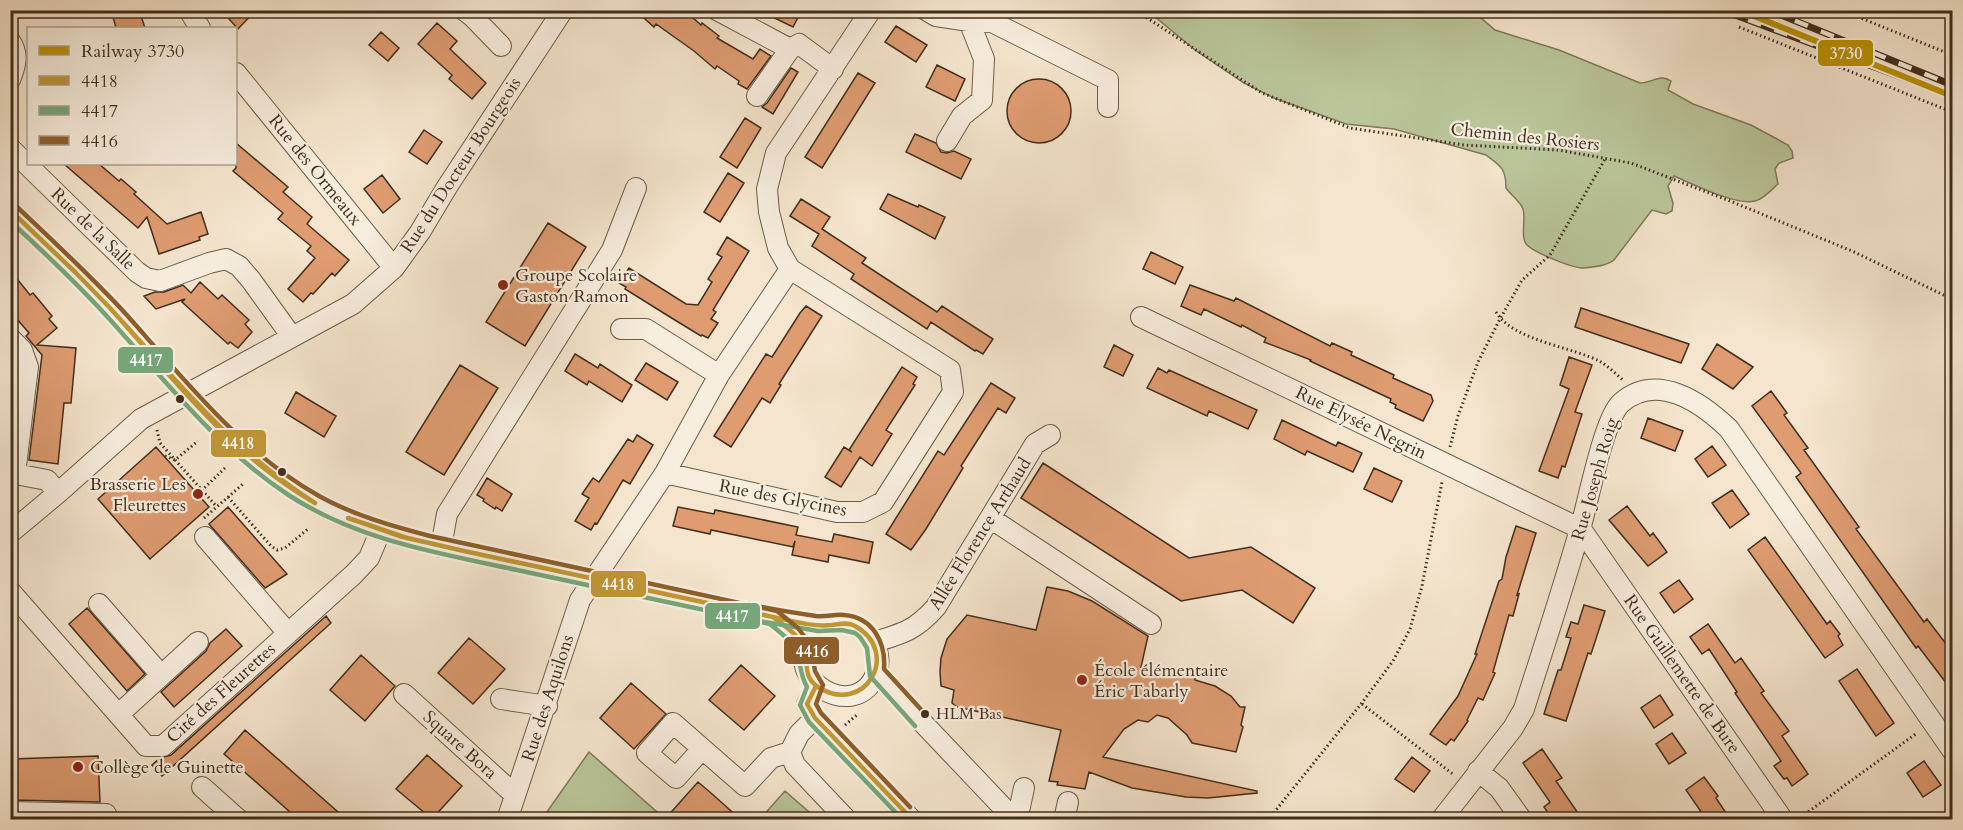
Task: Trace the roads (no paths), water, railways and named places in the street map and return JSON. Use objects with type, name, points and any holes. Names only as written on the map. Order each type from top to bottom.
[{"type":"street","points":[[189,10],[199,27]]},
{"type":"street","points":[[464,10],[501,46]]},
{"type":"street","name":"Rue du Docteur Bourgeois","points":[[10,533],[141,419],[353,304],[394,268],[420,232],[563,10]]},
{"type":"street","points":[[717,10],[790,49]]},
{"type":"street","points":[[593,579],[665,474],[719,375],[790,269],[778,248],[769,212],[767,189],[776,153],[871,10]]},
{"type":"street","points":[[926,10],[936,16],[992,22],[1108,80],[1108,107]]},
{"type":"street","points":[[947,141],[962,116],[982,100],[984,59],[969,21]]},
{"type":"street","points":[[10,41],[16,50],[16,65],[10,80]]},
{"type":"street","points":[[757,96],[790,49],[799,44],[833,69]]},
{"type":"street","name":"Rue des Ormeaux","points":[[237,74],[394,268]]},
{"type":"street","name":"Rue de la Salle","points":[[10,148],[27,165]]},
{"type":"street","name":"Rue de la Salle","points":[[27,165],[137,272],[146,278],[159,281],[209,262],[225,259],[239,266],[292,337]]},
{"type":"street","points":[[441,547],[447,514],[612,250],[636,188]]},
{"type":"street","points":[[10,210],[94,290],[219,427],[260,465],[292,489],[317,503],[380,532],[441,547],[773,617],[827,625]]},
{"type":"street","name":"Rue des Glycines","points":[[665,474],[837,512],[863,512],[883,502],[953,392],[950,370],[790,269]]},
{"type":"street","name":"Rue Elysée Negrin","points":[[1141,317],[1581,529]]},
{"type":"street","points":[[621,329],[646,329],[719,375]]},
{"type":"street","points":[[10,338],[22,350],[28,367],[13,473],[47,480],[58,493]]},
{"type":"street","name":"Rue Joseph Roig","points":[[1441,819],[1513,728],[1524,709],[1581,529],[1610,419],[1622,402],[1638,393],[1652,390],[1667,390],[1683,396],[1711,411],[1729,429],[1953,750]]},
{"type":"street","name":"Allée Florence Arthaud","points":[[874,642],[903,633],[922,623],[936,608],[1035,444],[1050,435]]},
{"type":"street","points":[[990,518],[1151,624]]},
{"type":"street","name":"Rue Guillemette de Bure","points":[[1581,529],[1784,819]]},
{"type":"street","name":"Cité des Fleurettes","points":[[10,591],[147,746],[163,746],[354,574],[369,558],[380,532]]},
{"type":"street","points":[[205,537],[288,632]]},
{"type":"street","name":"Rue des Aquilons","points":[[507,819],[547,705],[580,600],[593,579]]},
{"type":"street","points":[[99,604],[161,675]]},
{"type":"street","points":[[773,617],[788,629],[805,651]]},
{"type":"street","points":[[840,622],[853,624],[868,633],[874,642],[879,659],[876,672],[868,686],[857,693],[844,696],[831,695],[816,686],[808,675],[805,651],[816,632],[827,625],[840,622]]},
{"type":"street","points":[[119,714],[198,642]]},
{"type":"street","points":[[876,672],[1016,819]]},
{"type":"street","points":[[816,686],[807,704],[815,718],[912,819]]},
{"type":"street","name":"Square Bora","points":[[404,694],[516,795]]},
{"type":"street","points":[[501,699],[547,705]]},
{"type":"street","points":[[702,749],[745,786],[771,758],[790,752],[799,734],[815,718]]},
{"type":"street","points":[[790,752],[795,765],[847,819]]},
{"type":"street","points":[[1473,778],[1499,788],[1522,819]]},
{"type":"street","points":[[202,787],[239,819]]},
{"type":"street","points":[[1016,819],[1024,788]]},
{"type":"street","points":[[21,814],[106,814]]},
{"type":"railway","points":[[1722,10],[1952,96]]},
{"type":"railway","points":[[1769,10],[1952,85]]},
{"type":"rail line","name":"3730","points":[[1739,10],[1952,96]]},
{"type":"place","name":"Groupe Scolaire Gaston Ramon","points":[[503,285]]},
{"type":"place","name":"Brasserie Les Fleurettes","points":[[198,494]]},
{"type":"place","name":"École élémentaire Éric Tabarly","points":[[1082,680]]},
{"type":"place","name":"HLM Bas","points":[[925,714]]},
{"type":"place","name":"Collège de Guinette","points":[[78,767]]}]
